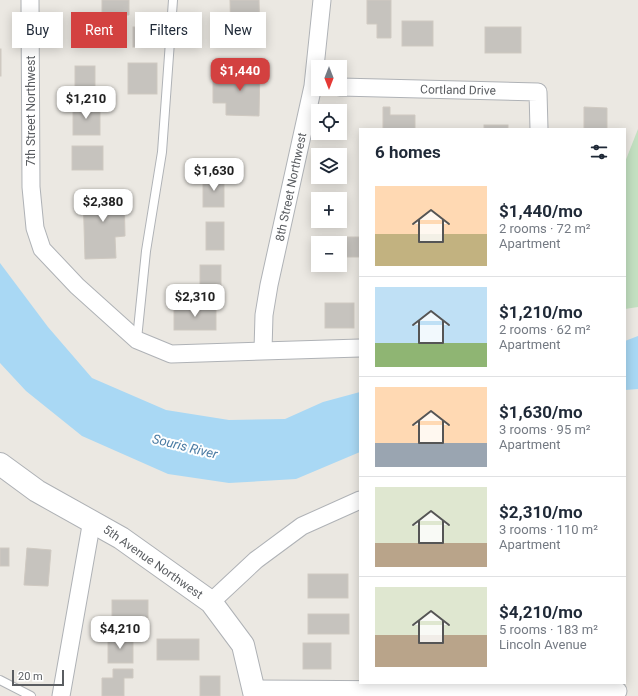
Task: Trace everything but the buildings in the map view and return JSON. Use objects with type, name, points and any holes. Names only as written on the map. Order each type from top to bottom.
[{"type":"street","name":"7th Street Northwest","points":[[30,0],[32,175],[35,228],[42,249],[77,286],[137,340],[171,354],[359,348]]},
{"type":"street","name":"8th Street Northwest","points":[[317,60],[322,0]]},
{"type":"street","name":"Cortland Drive","points":[[347,87],[538,92],[538,128]]},
{"type":"street","name":"8th Street Northwest","points":[[263,350],[264,315],[269,285],[313,96]]},
{"type":"street","name":"5th Avenue Northwest","points":[[0,464],[38,491],[92,520],[121,538],[211,602],[256,560],[302,526],[359,500]]},
{"type":"street","points":[[61,696],[92,520]]},
{"type":"street","points":[[211,602],[243,645],[255,692],[618,690]]},
{"type":"lane","points":[[137,340],[146,251],[162,152],[173,0]]},
{"type":"lane","points":[[0,680],[31,696]]},
{"type":"green space","points":[[638,129],[638,307],[626,309],[626,159]]},
{"type":"water","name":"Souris River","points":[[0,263],[48,327],[92,378],[166,410],[229,420],[285,419],[323,402],[359,392],[359,452],[296,479],[229,483],[168,474],[82,436],[26,391],[0,363]]},
{"type":"water","points":[[638,336],[638,389],[626,390],[626,341]]}]
